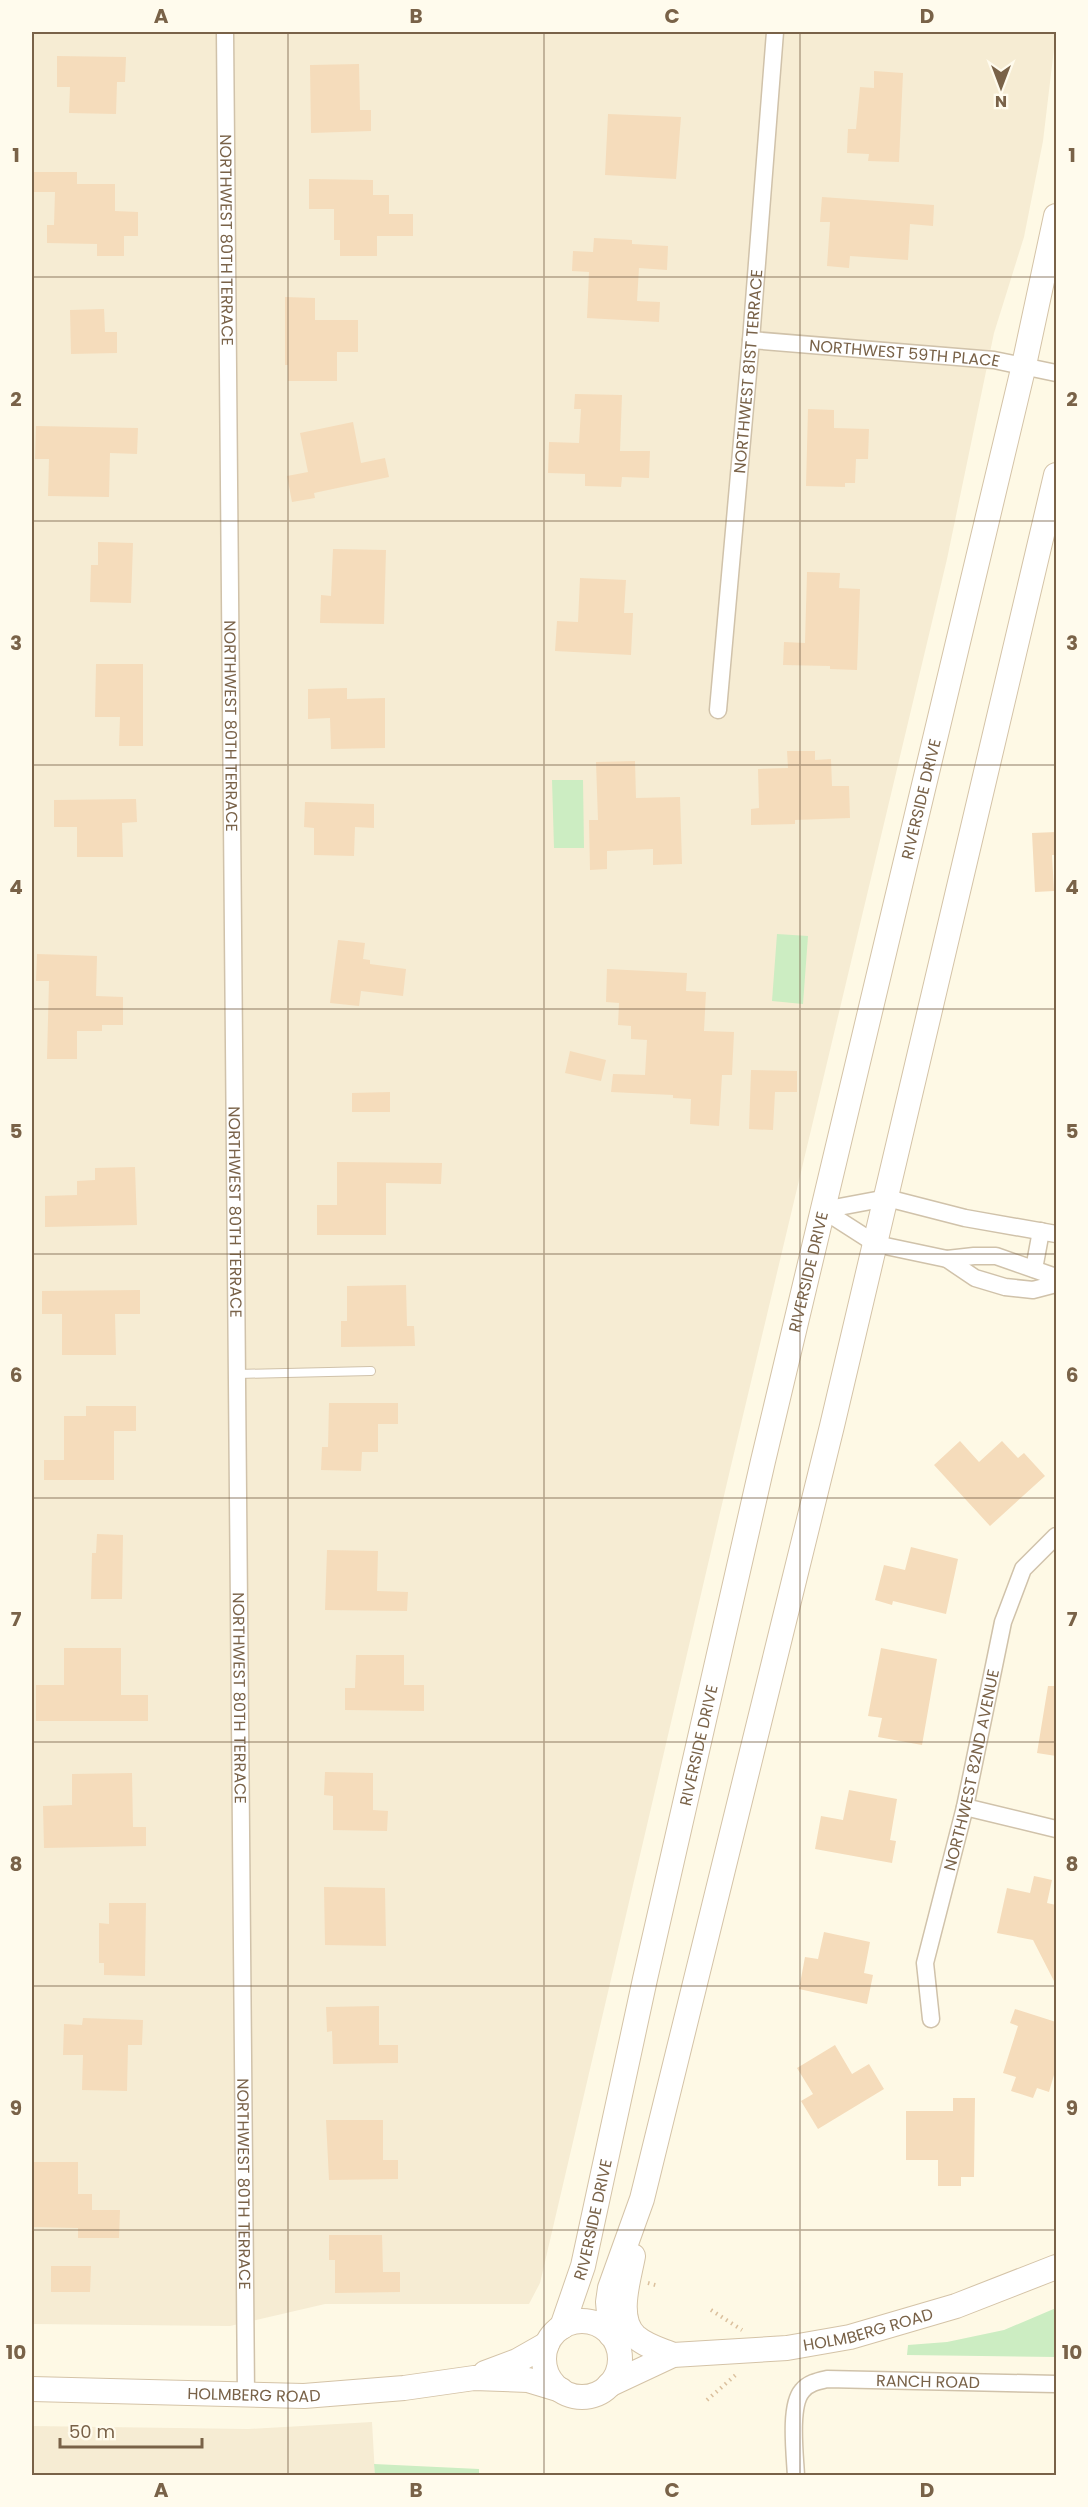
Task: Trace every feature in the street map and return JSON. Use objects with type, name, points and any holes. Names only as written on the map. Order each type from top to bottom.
[{"type":"street","name":"NORTHWEST 80TH TERRACE","points":[[225,32],[246,2395]]},
{"type":"street","name":"NORTHWEST 81ST TERRACE","points":[[718,710],[752,340],[775,32]]},
{"type":"street","name":"RIVERSIDE DRIVE","points":[[554,2336],[583,2266],[655,1934],[823,1210],[1024,365],[1056,216]]},
{"type":"street","name":"NORTHWEST 59TH PLACE","points":[[752,340],[933,353],[1024,365],[1056,373]]},
{"type":"street","name":"RIVERSIDE DRIVE","points":[[613,2338],[608,2302],[610,2288],[642,2199],[876,1244],[1056,475]]},
{"type":"street","points":[[823,1210],[887,1198],[965,1218],[1049,1232],[1034,1269]]},
{"type":"street","points":[[823,1210],[876,1244],[947,1259],[996,1256],[1056,1276]]},
{"type":"street","points":[[947,1259],[975,1278],[1005,1287],[1033,1290],[1056,1284]]},
{"type":"street","name":"NORTHWEST 82ND AVENUE","points":[[931,2019],[925,1963],[965,1807],[1003,1622],[1023,1569],[1056,1536]]},
{"type":"street","points":[[965,1807],[1056,1829]]},
{"type":"street","points":[[642,2199],[625,2314],[630,2332],[636,2338],[673,2355]]},
{"type":"street","name":"HOLMBERG ROAD","points":[[613,2338],[645,2350],[673,2355],[787,2348],[850,2337],[956,2306],[1056,2267]]},
{"type":"street","points":[[572,2323],[593,2323],[613,2338],[620,2358],[615,2377],[609,2385],[595,2395],[577,2397],[561,2391],[547,2375],[544,2365],[554,2336],[572,2323]]},
{"type":"street","name":"HOLMBERG ROAD","points":[[474,2378],[517,2361],[554,2336]]},
{"type":"street","name":"HOLMBERG ROAD","points":[[609,2385],[673,2355]]},
{"type":"street","name":"HOLMBERG ROAD","points":[[32,2389],[304,2397],[350,2394],[474,2378],[528,2380],[561,2391]]},
{"type":"street","name":"RANCH ROAD","points":[[796,2475],[795,2407],[803,2389],[814,2382],[827,2379],[1056,2384]]},
{"type":"lane","points":[[238,1374],[371,1371]]},
{"type":"path","points":[[711,2310],[750,2336]]},
{"type":"path","points":[[707,2400],[739,2372]]},
{"type":"shaded area","points":[[32,32],[1056,32],[1043,141],[1024,237],[994,333],[947,559],[730,1470],[540,2283],[529,2304],[325,2304],[230,2326],[32,2324]]},
{"type":"shaded area","points":[[372,2422],[375,2475],[32,2476],[32,2426],[248,2429]]},
{"type":"green space","points":[[552,780],[583,780],[584,848],[554,848]]},
{"type":"green space","points":[[777,934],[808,936],[803,1004],[772,1001]]},
{"type":"green space","points":[[1056,2308],[1056,2357],[907,2355],[908,2345],[947,2342],[1004,2330]]},
{"type":"green space","points":[[374,2464],[479,2469],[479,2475],[375,2475]]},
{"type":"building","points":[[57,56],[126,57],[125,82],[117,82],[116,114],[69,113],[70,87],[57,87]]},
{"type":"building","points":[[359,64],[360,110],[371,110],[371,131],[311,133],[310,65]]},
{"type":"building","points":[[874,71],[903,73],[899,162],[868,161],[869,154],[847,153],[848,129],[856,129],[860,87],[874,88]]},
{"type":"building","points":[[608,114],[681,117],[676,179],[605,175]]},
{"type":"building","points":[[32,172],[77,172],[77,184],[115,184],[115,211],[138,212],[138,236],[124,236],[124,256],[97,256],[97,244],[47,243],[47,225],[54,225],[55,192],[32,192]]},
{"type":"building","points":[[309,179],[373,180],[373,195],[389,195],[389,214],[413,214],[413,236],[377,236],[377,256],[340,256],[340,240],[334,240],[334,209],[309,209]]},
{"type":"building","points":[[822,197],[934,205],[933,226],[910,224],[908,260],[850,256],[849,268],[827,266],[830,222],[820,222]]},
{"type":"building","points":[[594,238],[632,240],[632,244],[668,246],[667,270],[639,268],[637,301],[660,302],[659,322],[587,318],[589,272],[572,271],[573,251],[593,252]]},
{"type":"building","points":[[285,297],[315,298],[315,320],[358,320],[358,352],[337,352],[337,381],[288,381],[288,365],[285,365]]},
{"type":"building","points":[[104,309],[105,332],[117,332],[117,353],[71,354],[70,310]]},
{"type":"building","points":[[575,394],[622,395],[620,451],[650,451],[649,478],[622,477],[621,487],[585,486],[585,474],[548,473],[549,442],[579,443],[581,409],[574,409]]},
{"type":"building","points":[[808,409],[834,410],[834,428],[869,429],[868,459],[856,459],[855,483],[845,483],[845,487],[806,486]]},
{"type":"building","points":[[353,422],[361,463],[385,458],[389,477],[314,493],[315,498],[292,502],[287,476],[308,472],[300,433]]},
{"type":"building","points":[[36,426],[138,428],[137,454],[110,453],[109,497],[48,496],[49,459],[35,459]]},
{"type":"building","points":[[98,542],[133,543],[131,603],[90,602],[91,565],[98,565]]},
{"type":"building","points":[[333,549],[386,550],[384,624],[320,623],[321,595],[331,596]]},
{"type":"building","points":[[807,572],[840,573],[839,588],[860,589],[857,670],[830,669],[830,666],[783,665],[784,642],[805,643]]},
{"type":"building","points":[[580,578],[626,580],[624,613],[633,613],[631,655],[555,651],[557,621],[578,622]]},
{"type":"building","points":[[96,664],[143,664],[143,746],[119,746],[120,717],[95,717]]},
{"type":"building","points":[[347,688],[347,699],[385,698],[385,748],[331,749],[330,718],[308,719],[308,689]]},
{"type":"building","points":[[787,751],[815,751],[815,760],[831,759],[832,786],[849,786],[850,818],[795,820],[795,824],[751,825],[751,809],[759,808],[758,769],[788,768]]},
{"type":"building","points":[[635,761],[636,798],[680,797],[682,864],[653,865],[653,849],[607,851],[607,869],[590,870],[589,820],[598,820],[596,762]]},
{"type":"building","points":[[136,799],[137,822],[122,823],[123,857],[77,857],[77,827],[54,827],[54,800]]},
{"type":"building","points":[[305,802],[374,804],[374,828],[355,827],[354,856],[314,855],[314,828],[304,827]]},
{"type":"building","points":[[1056,832],[1056,855],[1052,855],[1054,891],[1035,892],[1032,833]]},
{"type":"building","points":[[338,940],[365,943],[363,959],[370,960],[370,964],[406,969],[403,996],[361,991],[359,1006],[330,1003]]},
{"type":"building","points":[[37,954],[97,956],[96,996],[123,997],[123,1025],[102,1025],[102,1031],[77,1031],[77,1059],[47,1059],[49,981],[36,981]]},
{"type":"building","points":[[607,969],[687,973],[686,991],[706,992],[704,1031],[734,1032],[732,1075],[722,1075],[719,1126],[690,1124],[691,1099],[673,1098],[673,1095],[611,1092],[613,1074],[645,1075],[647,1040],[631,1039],[631,1026],[618,1025],[619,1003],[606,1002]]},
{"type":"building","points":[[570,1051],[606,1060],[601,1081],[565,1073]]},
{"type":"building","points":[[751,1070],[797,1071],[797,1092],[775,1092],[773,1130],[749,1129]]},
{"type":"building","points":[[390,1092],[390,1112],[352,1112],[352,1093]]},
{"type":"building","points":[[337,1162],[442,1163],[441,1184],[386,1183],[386,1235],[317,1235],[317,1205],[337,1205]]},
{"type":"building","points":[[135,1167],[137,1225],[45,1227],[45,1196],[77,1195],[77,1181],[95,1180],[95,1168]]},
{"type":"building","points":[[406,1285],[407,1326],[414,1326],[415,1346],[341,1347],[341,1321],[347,1321],[347,1286]]},
{"type":"building","points":[[140,1290],[140,1314],[115,1314],[116,1355],[62,1355],[62,1314],[42,1314],[42,1291]]},
{"type":"building","points":[[329,1403],[398,1403],[398,1424],[378,1424],[378,1452],[362,1452],[361,1471],[321,1470],[322,1447],[328,1447]]},
{"type":"building","points":[[86,1406],[136,1406],[136,1431],[114,1431],[114,1480],[44,1480],[44,1460],[64,1460],[64,1416],[86,1416]]},
{"type":"building","points":[[960,1441],[979,1462],[1002,1441],[1018,1458],[1024,1453],[1045,1476],[990,1526],[934,1465]]},
{"type":"building","points":[[97,1534],[123,1535],[122,1599],[91,1599],[92,1553],[96,1553]]},
{"type":"building","points":[[911,1547],[958,1559],[946,1614],[893,1601],[892,1605],[875,1600],[884,1565],[905,1570]]},
{"type":"building","points":[[327,1550],[378,1551],[377,1591],[408,1592],[407,1611],[325,1610]]},
{"type":"building","points":[[64,1648],[121,1648],[121,1695],[148,1695],[148,1721],[36,1721],[36,1685],[64,1685]]},
{"type":"building","points":[[881,1648],[937,1659],[922,1745],[878,1737],[882,1718],[868,1716]]},
{"type":"building","points":[[356,1655],[404,1655],[404,1685],[424,1685],[424,1711],[345,1710],[345,1688],[355,1688]]},
{"type":"building","points":[[1048,1686],[1056,1686],[1056,1756],[1037,1753]]},
{"type":"building","points":[[325,1772],[373,1773],[373,1810],[388,1811],[387,1831],[333,1830],[333,1796],[324,1795]]},
{"type":"building","points":[[132,1773],[133,1827],[146,1827],[146,1846],[44,1848],[43,1806],[72,1805],[72,1774]]},
{"type":"building","points":[[849,1790],[897,1799],[890,1840],[896,1841],[892,1863],[815,1849],[821,1816],[843,1820]]},
{"type":"building","points":[[1034,1876],[1052,1880],[1047,1903],[1056,1905],[1056,1985],[1033,1940],[997,1933],[1007,1888],[1030,1893]]},
{"type":"building","points":[[324,1887],[385,1888],[386,1946],[325,1945]]},
{"type":"building","points":[[109,1903],[146,1903],[145,1976],[104,1975],[104,1963],[99,1963],[99,1923],[109,1924]]},
{"type":"building","points":[[824,1932],[870,1942],[864,1973],[873,1975],[867,2004],[799,1989],[805,1957],[818,1959]]},
{"type":"building","points":[[379,2006],[379,2045],[398,2045],[398,2063],[333,2064],[332,2031],[327,2032],[326,2007]]},
{"type":"building","points":[[1015,2009],[1056,2022],[1056,2068],[1049,2092],[1037,2088],[1033,2098],[1011,2091],[1016,2077],[1003,2073],[1018,2026],[1010,2023]]},
{"type":"building","points":[[83,2018],[143,2020],[142,2045],[128,2045],[127,2091],[82,2090],[83,2055],[63,2055],[64,2024],[82,2025]]},
{"type":"building","points":[[835,2045],[852,2074],[869,2064],[884,2089],[818,2129],[801,2101],[813,2094],[797,2068]]},
{"type":"building","points":[[953,2098],[975,2098],[974,2177],[961,2177],[961,2186],[938,2186],[938,2160],[906,2160],[906,2111],[953,2111]]},
{"type":"building","points":[[326,2120],[383,2120],[383,2160],[398,2160],[398,2179],[329,2180]]},
{"type":"building","points":[[32,2162],[78,2162],[78,2194],[92,2194],[92,2210],[120,2210],[119,2238],[78,2238],[78,2228],[32,2227]]},
{"type":"building","points":[[329,2235],[382,2235],[383,2272],[400,2272],[400,2292],[335,2293],[335,2260],[329,2260]]},
{"type":"building","points":[[51,2266],[91,2266],[90,2292],[51,2292]]}]
